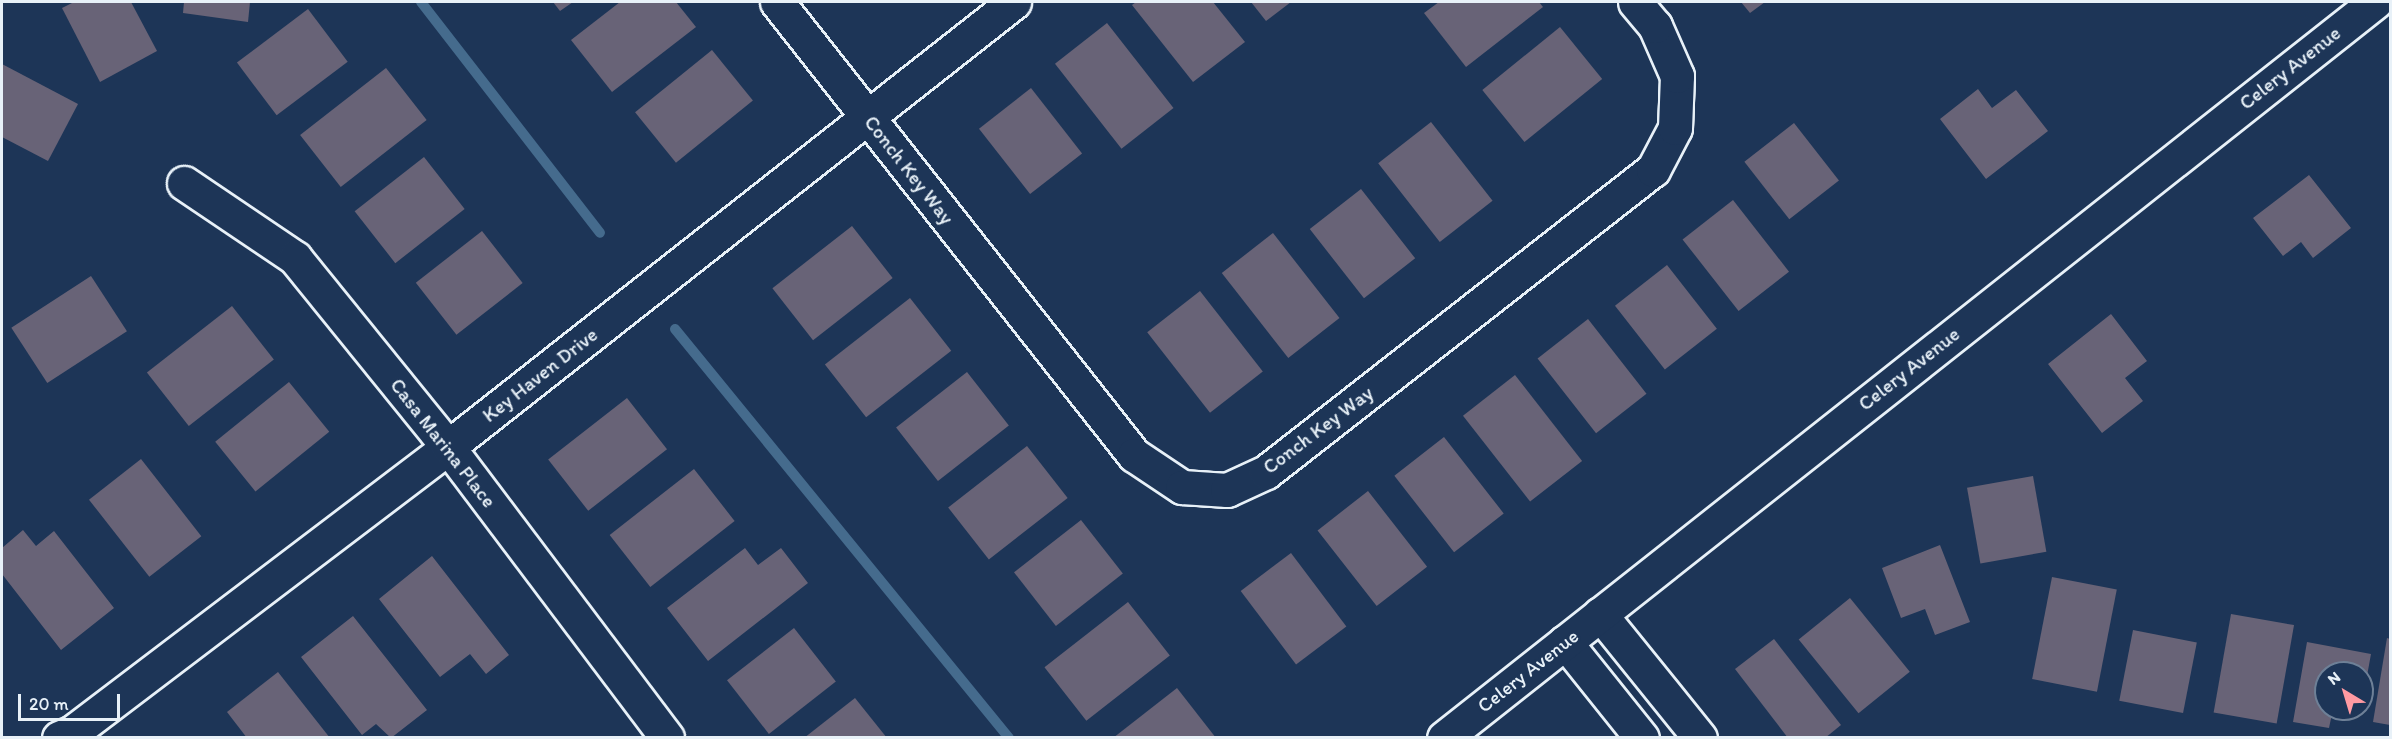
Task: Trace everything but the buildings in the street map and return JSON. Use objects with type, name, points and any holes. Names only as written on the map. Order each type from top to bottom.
[{"type":"street","name":"Conch Key Way","points":[[777,2],[1134,455],[1182,487],[1227,490],[1266,472],[1653,170],[1675,128],[1677,76],[1654,26],[1635,2]]},
{"type":"street","name":"Key Haven Drive","points":[[59,738],[73,732],[448,447],[1014,2]]},
{"type":"street","name":"Celery Avenue","points":[[1444,738],[2374,2]]},
{"type":"street","name":"Casa Marina Place","points":[[184,183],[295,258],[448,447],[667,738]]},
{"type":"street","points":[[1600,614],[1700,738]]},
{"type":"street","points":[[1565,642],[1642,738]]},
{"type":"waterway","points":[[421,2],[600,233]]},
{"type":"waterway","points":[[675,329],[1009,738]]}]
